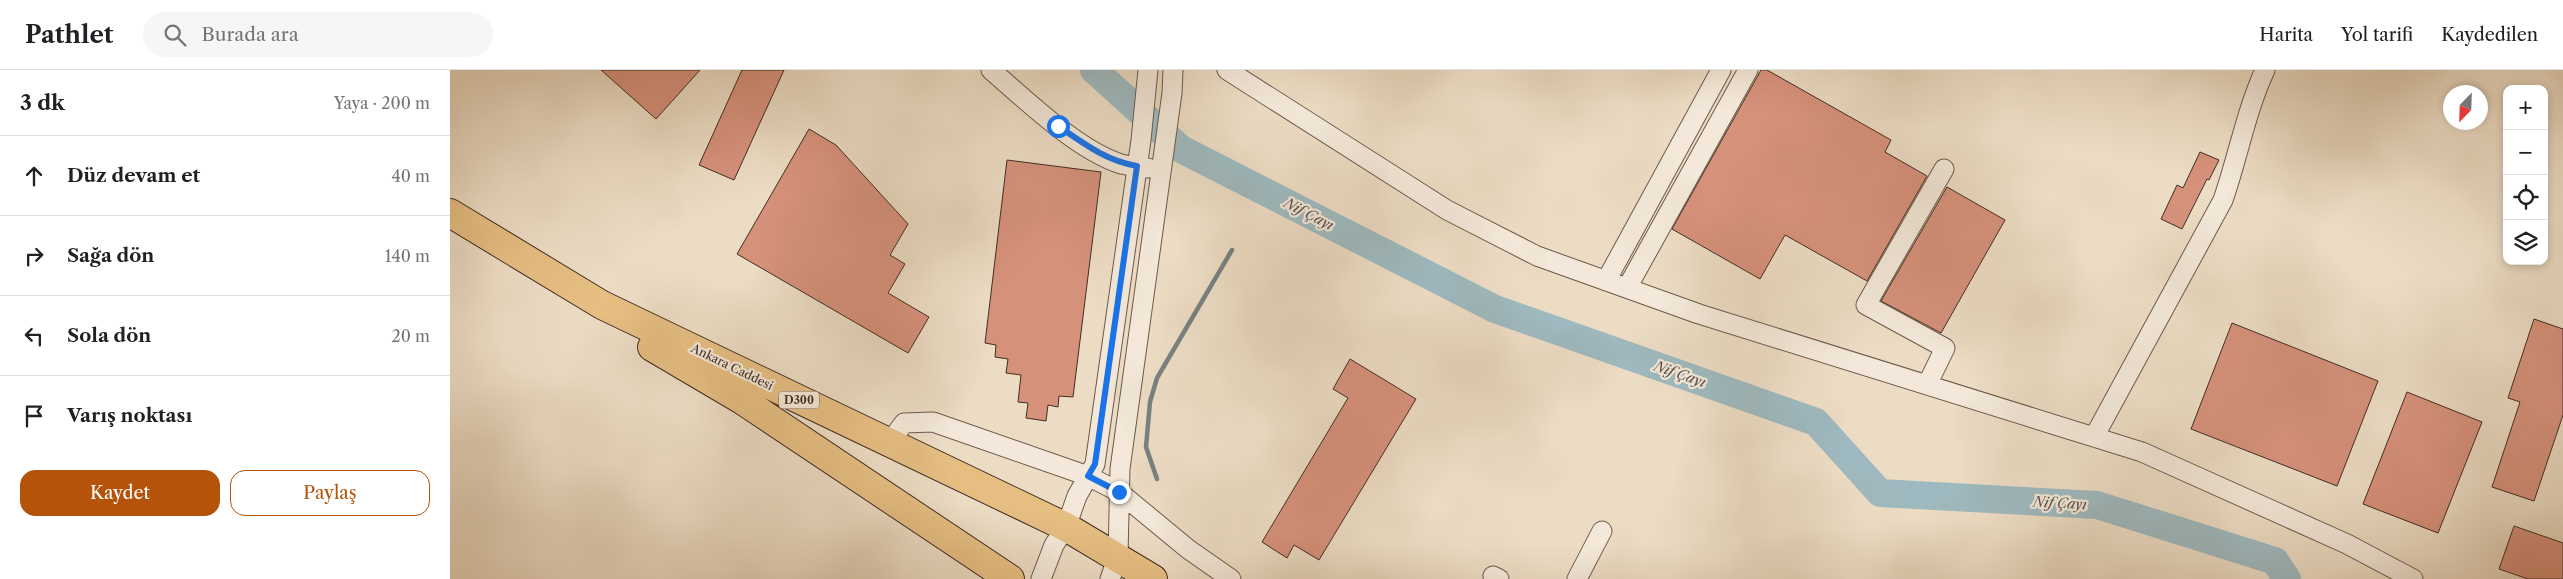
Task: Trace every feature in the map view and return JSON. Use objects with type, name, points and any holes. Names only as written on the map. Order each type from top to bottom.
[{"type":"highway","name":"Ankara Caddesi","points":[[450,213],[602,305],[1066,527],[1114,568],[1153,579]]},
{"type":"highway","name":"Ankara Caddesi","points":[[450,228],[742,400],[1010,579]]},
{"type":"street","points":[[991,70],[1058,126],[1096,152],[1122,164],[1137,166],[1163,161]]},
{"type":"street","points":[[1114,568],[1120,469],[1172,94],[1173,70]]},
{"type":"street","points":[[1227,70],[1447,210],[1537,256],[1699,314],[2142,452],[2347,544],[2413,579]]},
{"type":"street","points":[[1606,281],[1721,70]]},
{"type":"street","points":[[1628,288],[1748,70]]},
{"type":"street","points":[[2094,437],[2223,200],[2238,158],[2254,94],[2265,70]]},
{"type":"street","points":[[1041,579],[1054,545],[1066,527],[1077,496],[1095,464],[1141,140],[1148,76]]},
{"type":"street","points":[[1927,385],[1945,348],[1866,305],[1944,169]]},
{"type":"street","points":[[889,443],[904,423],[933,422],[1088,476],[1119,492],[1188,549],[1231,579]]},
{"type":"street","points":[[1577,579],[1602,531]]},
{"type":"building","points":[[601,70],[700,70],[656,119]]},
{"type":"building","points":[[742,70],[784,70],[734,180],[699,165]]},
{"type":"building","points":[[1761,70],[1767,70],[1891,140],[1885,152],[1927,176],[1867,281],[1785,235],[1760,279],[1672,229]]},
{"type":"building","points":[[809,129],[836,145],[908,224],[890,255],[905,264],[888,293],[929,317],[908,353],[737,254]]},
{"type":"building","points":[[2200,152],[2219,160],[2209,180],[2207,179],[2182,229],[2161,219],[2177,185],[2183,188]]},
{"type":"building","points":[[1007,160],[1101,172],[1073,397],[1059,396],[1058,407],[1048,405],[1046,421],[1026,418],[1028,403],[1018,402],[1021,375],[1006,373],[1008,359],[995,357],[996,345],[985,343]]},
{"type":"building","points":[[1947,187],[2005,220],[1941,333],[1881,301]]},
{"type":"building","points":[[2534,319],[2563,329],[2563,415],[2534,501],[2492,487],[2520,402],[2508,398]]},
{"type":"building","points":[[2232,323],[2378,381],[2337,486],[2191,429]]},
{"type":"building","points":[[1350,359],[1416,399],[1319,560],[1294,545],[1287,558],[1262,542],[1348,398],[1333,389]]},
{"type":"building","points":[[2407,392],[2482,422],[2438,533],[2363,504]]},
{"type":"building","points":[[2514,526],[2563,543],[2563,579],[2528,579],[2499,569]]},
{"type":"waterway","name":"Nif Çayı","points":[[1094,70],[1181,149],[1495,309],[1816,422],[1880,493],[2097,505],[2275,561],[2287,579]]},
{"type":"waterway","points":[[1157,479],[1146,447],[1150,402],[1157,378],[1232,250]]},
{"type":"route","points":[[1058,126],[1096,152],[1122,164],[1137,166],[1095,464],[1088,476],[1119,492]]}]
